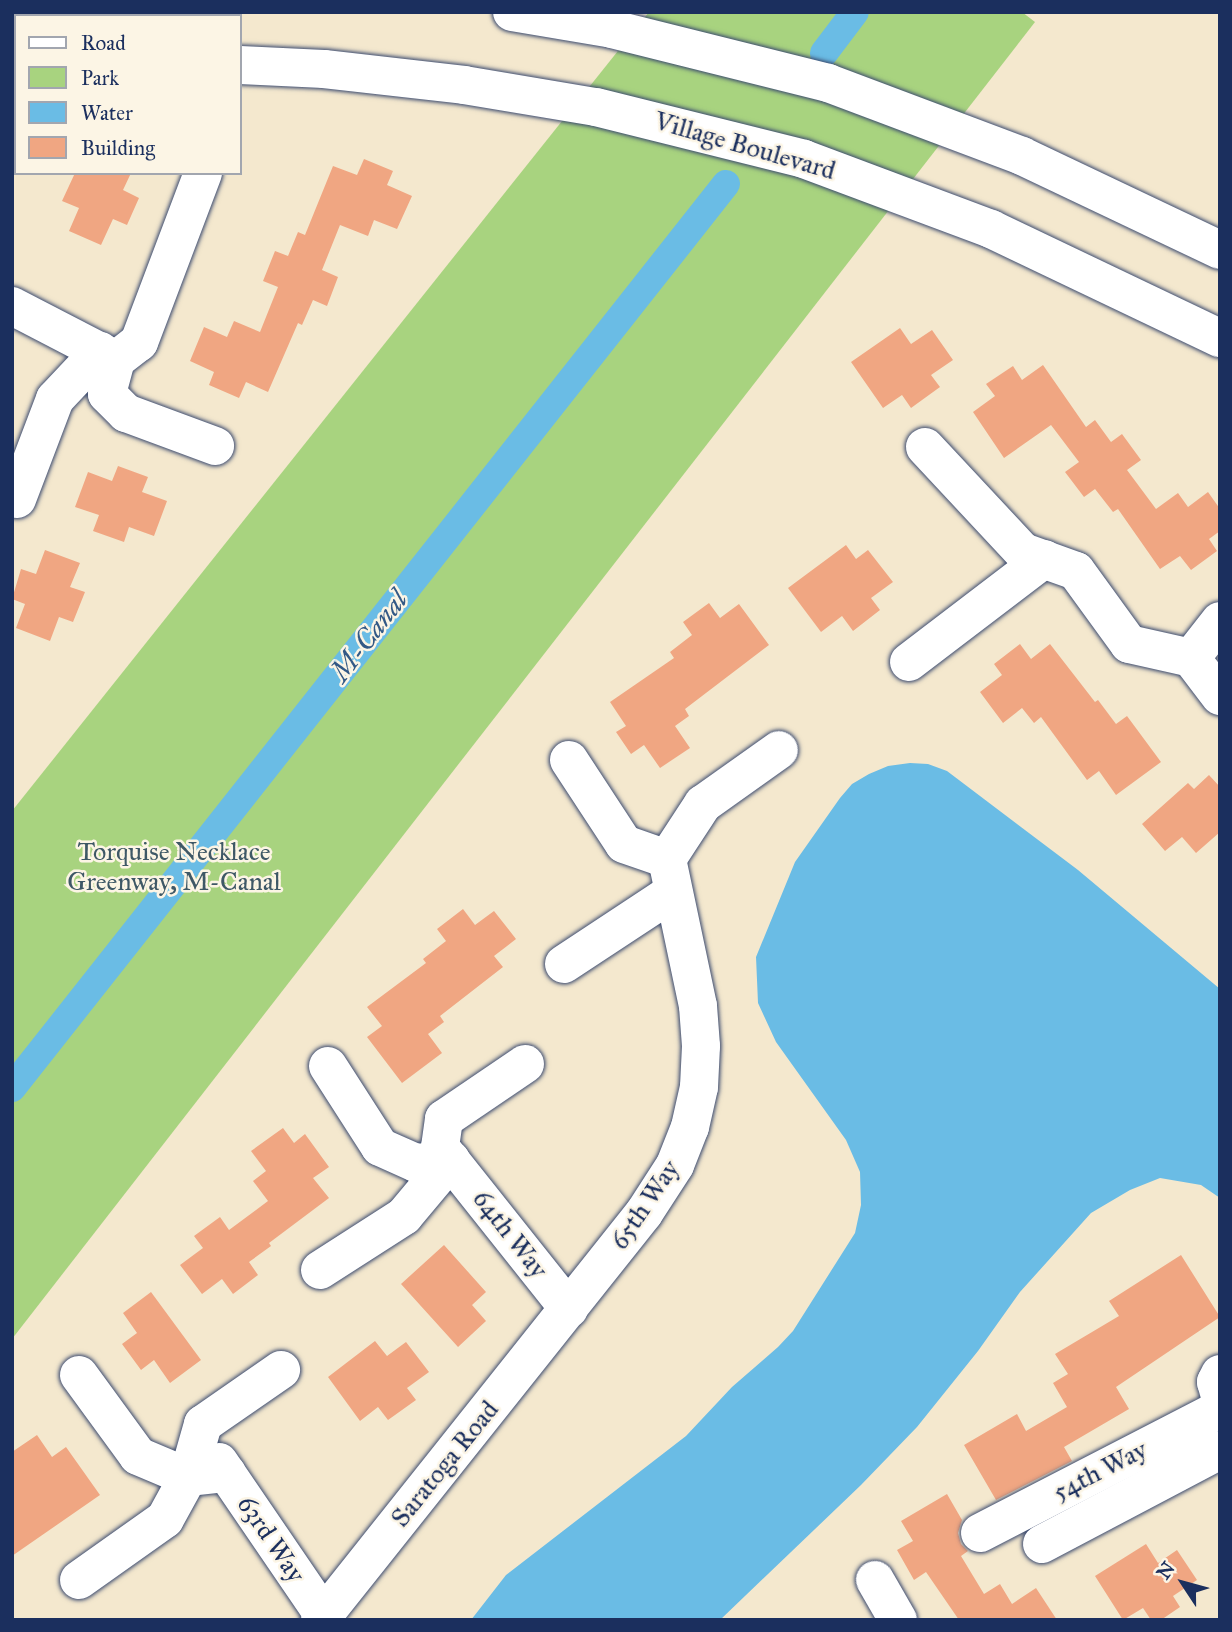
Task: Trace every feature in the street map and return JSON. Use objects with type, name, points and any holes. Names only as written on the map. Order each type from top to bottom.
[{"type":"street","points":[[512,12],[625,32],[828,83],[1022,156],[1220,250]]},
{"type":"street","name":"Village Boulevard","points":[[242,65],[324,69],[464,85],[596,107],[804,159],[991,229],[1220,338]]},
{"type":"street","points":[[17,499],[55,399],[108,355],[139,342],[202,175]]},
{"type":"street","points":[[12,306],[108,355]]},
{"type":"street","points":[[108,355],[107,394],[126,413],[215,446]]},
{"type":"street","points":[[925,447],[1023,552],[1076,571],[1129,644],[1191,658],[1220,696]]},
{"type":"street","points":[[909,662],[1044,559]]},
{"type":"street","points":[[1191,658],[1220,621]]},
{"type":"street","points":[[564,964],[670,875],[703,804],[779,750]]},
{"type":"street","points":[[569,760],[624,844],[670,875]]},
{"type":"street","name":"65th Way","points":[[569,1309],[655,1200],[675,1164],[690,1127],[699,1087],[701,1046],[698,1006],[670,875]]},
{"type":"street","points":[[451,1160],[440,1147],[444,1119],[525,1064]]},
{"type":"street","points":[[328,1066],[380,1147],[416,1163],[451,1160]]},
{"type":"street","points":[[320,1270],[404,1216],[451,1160]]},
{"type":"street","name":"64th Way","points":[[451,1160],[569,1309]]},
{"type":"street","name":"Saratoga Road","points":[[322,1618],[569,1309]]},
{"type":"street","points":[[211,1471],[203,1424],[281,1370]]},
{"type":"street","points":[[1220,1374],[1216,1382],[1220,1396]]},
{"type":"street","points":[[79,1375],[138,1456],[211,1471]]},
{"type":"street","name":"54th Way","points":[[980,1533],[1220,1409]]},
{"type":"street","points":[[1042,1544],[1220,1450]]},
{"type":"street","points":[[79,1580],[165,1519],[211,1471]]},
{"type":"street","name":"63rd Way","points":[[211,1471],[322,1618]]},
{"type":"street","points":[[875,1580],[898,1620]]},
{"type":"green space","name":"Torquise Necklace Greenway, M-Canal","points":[[649,12],[1022,12],[1035,22],[12,1339],[12,811]]},
{"type":"water","points":[[928,764],[947,771],[1078,870],[1220,989],[1220,1198],[1201,1185],[1160,1178],[1130,1190],[1091,1213],[1020,1292],[978,1351],[917,1427],[861,1485],[720,1620],[471,1620],[506,1575],[686,1436],[732,1387],[778,1347],[793,1331],[855,1233],[861,1205],[860,1172],[846,1140],[776,1042],[758,1003],[756,957],[795,862],[840,798],[852,784],[869,774],[888,766]]},
{"type":"building","points":[[364,159],[393,171],[387,185],[412,196],[397,229],[374,220],[368,236],[340,225],[322,270],[338,277],[327,306],[313,300],[302,325],[298,323],[268,392],[246,382],[239,398],[209,385],[214,372],[190,361],[204,327],[227,337],[234,321],[260,332],[278,287],[263,281],[275,251],[288,256],[298,232],[305,235],[333,166],[357,175]]},
{"type":"building","points":[[74,175],[130,175],[123,190],[139,198],[127,225],[113,219],[101,245],[69,231],[79,208],[62,201]]},
{"type":"building","points":[[900,328],[911,344],[932,330],[953,360],[931,375],[940,387],[911,408],[902,395],[883,408],[851,362]]},
{"type":"building","points":[[1043,365],[1086,427],[1095,420],[1111,442],[1122,434],[1141,460],[1127,470],[1156,509],[1178,493],[1188,507],[1208,492],[1220,509],[1220,531],[1209,539],[1217,551],[1191,570],[1180,556],[1160,569],[1118,509],[1113,512],[1095,489],[1084,497],[1065,472],[1079,462],[1051,425],[1004,458],[973,412],[995,396],[986,384],[1013,366],[1022,380]]},
{"type":"building","points":[[118,466],[148,477],[142,492],[167,501],[154,536],[129,527],[124,542],[93,531],[99,515],[75,507],[88,472],[112,481]]},
{"type":"building","points":[[846,545],[856,559],[868,550],[893,582],[871,598],[880,610],[853,631],[842,616],[821,632],[788,588]]},
{"type":"building","points":[[45,550],[80,563],[70,587],[85,592],[73,622],[59,617],[50,641],[16,628],[25,604],[12,599],[21,569],[36,574]]},
{"type":"building","points":[[709,603],[720,618],[739,604],[769,645],[685,709],[689,716],[675,726],[690,748],[660,768],[644,745],[631,754],[616,732],[626,726],[610,702],[674,658],[670,652],[692,635],[683,622]]},
{"type":"building","points":[[1020,644],[1031,659],[1050,644],[1095,702],[1098,700],[1116,724],[1127,716],[1161,762],[1116,795],[1099,771],[1087,780],[1041,717],[1034,723],[1022,708],[1003,723],[980,692],[1002,675],[994,664]]},
{"type":"building","points":[[1209,775],[1220,787],[1220,832],[1196,853],[1182,837],[1165,851],[1142,824],[1188,783],[1194,789]]},
{"type":"building","points":[[463,909],[475,925],[494,911],[516,939],[494,956],[503,967],[440,1016],[444,1022],[428,1034],[442,1053],[402,1083],[367,1037],[382,1026],[367,1007],[426,963],[423,959],[446,941],[437,929]]},
{"type":"building","points":[[283,1128],[294,1143],[305,1134],[329,1167],[313,1178],[329,1198],[269,1243],[271,1246],[249,1262],[258,1275],[233,1294],[222,1279],[202,1294],[180,1265],[203,1248],[194,1236],[220,1217],[229,1230],[268,1201],[253,1181],[266,1171],[251,1151]]},
{"type":"building","points":[[444,1245],[486,1292],[472,1305],[486,1321],[458,1347],[401,1284]]},
{"type":"building","points":[[1181,1255],[1220,1317],[1116,1387],[1129,1409],[1064,1447],[1072,1461],[996,1500],[964,1445],[1017,1414],[1026,1431],[1067,1407],[1053,1383],[1068,1374],[1055,1354],[1119,1316],[1109,1301]]},
{"type":"building","points":[[151,1292],[201,1360],[170,1383],[154,1360],[141,1370],[122,1344],[137,1333],[123,1313]]},
{"type":"building","points":[[375,1341],[387,1356],[406,1342],[429,1372],[407,1388],[416,1400],[388,1420],[378,1407],[360,1421],[328,1377]]},
{"type":"building","points":[[37,1435],[52,1457],[66,1447],[100,1495],[12,1556],[12,1452]]},
{"type":"building","points":[[947,1494],[962,1520],[958,1533],[961,1544],[968,1551],[961,1556],[984,1594],[1000,1584],[1012,1604],[1036,1588],[1057,1620],[959,1620],[926,1572],[914,1580],[897,1550],[913,1541],[901,1521]]},
{"type":"building","points":[[1146,1544],[1158,1563],[1177,1550],[1197,1580],[1173,1596],[1180,1607],[1161,1620],[1151,1620],[1143,1608],[1123,1620],[1095,1576]]},
{"type":"waterway","name":"M-Canal","points":[[824,53],[855,12]]},
{"type":"waterway","name":"M-Canal","points":[[12,1088],[726,184]]}]
